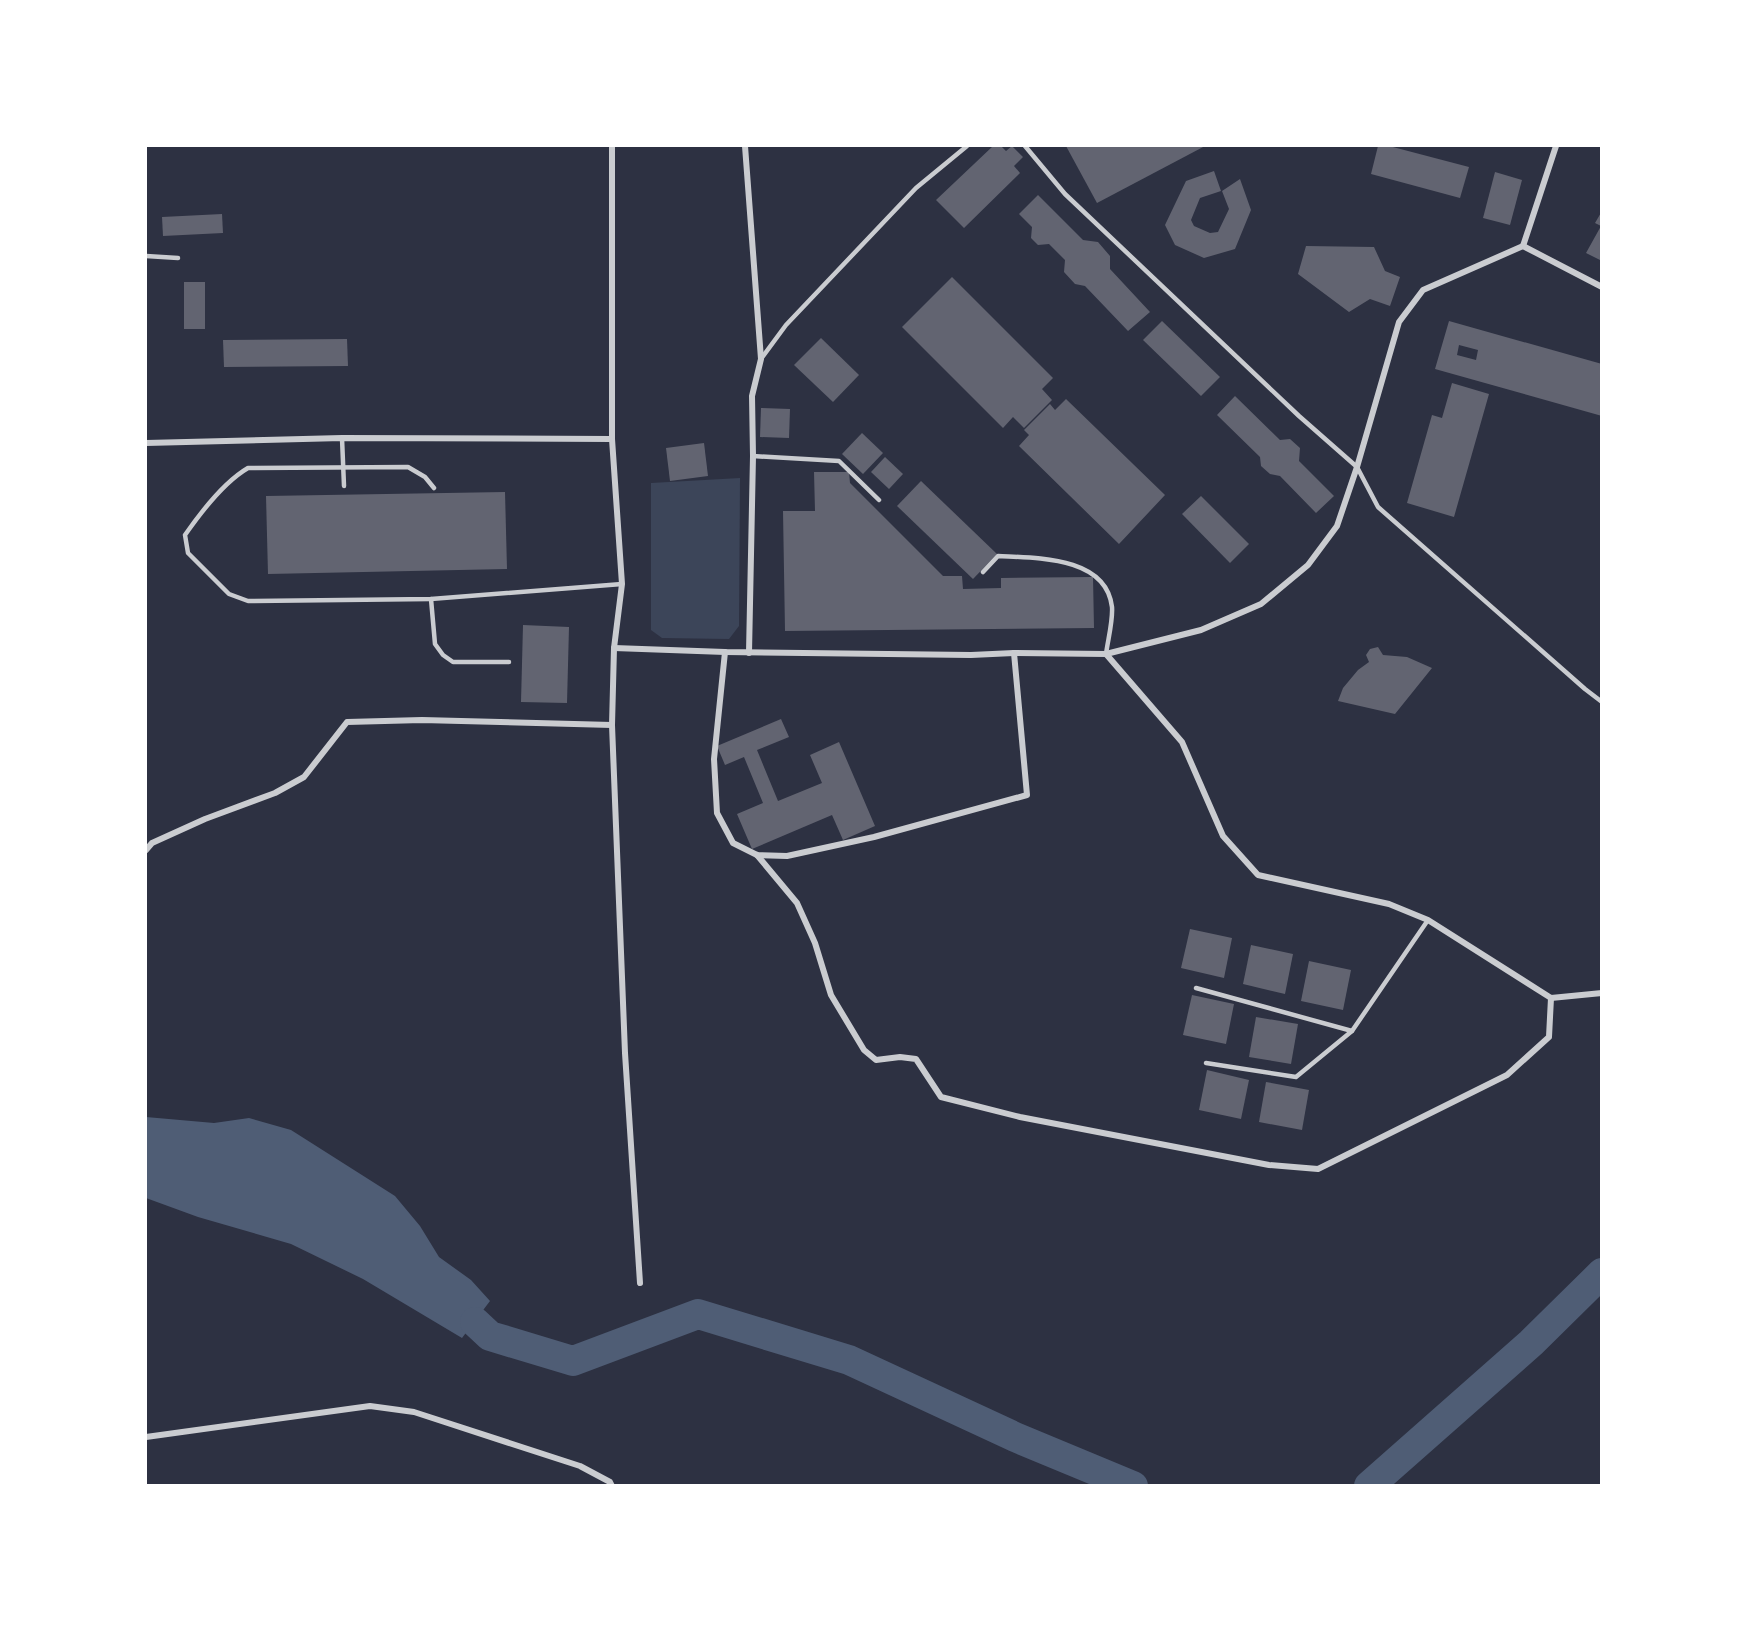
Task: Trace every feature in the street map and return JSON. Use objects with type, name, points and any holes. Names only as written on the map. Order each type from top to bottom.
[{"type":"street","points":[[612,146],[612,439],[622,584],[614,648],[612,725],[625,1053],[640,1283]]},
{"type":"street","points":[[744,146],[761,359],[752,396],[749,652]]},
{"type":"street","points":[[614,648],[725,652],[971,655],[1106,654],[1201,630],[1261,604],[1308,565],[1337,526],[1357,467],[1399,322],[1423,290],[1523,246],[1556,146]]},
{"type":"street","points":[[1523,246],[1602,287]]},
{"type":"street","points":[[146,443],[342,438],[612,439]]},
{"type":"street","points":[[725,652],[714,759],[717,813],[733,843],[757,855],[796,903],[815,943],[831,995],[864,1050],[876,1060],[900,1057],[916,1059],[941,1097],[1020,1117],[1269,1165],[1318,1169],[1507,1075],[1549,1037],[1551,998]]},
{"type":"street","points":[[757,855],[787,856],[873,837],[1027,795],[1014,653]]},
{"type":"street","points":[[1106,654],[1182,742],[1223,836],[1258,875],[1389,903],[1428,920],[1551,998],[1602,993]]},
{"type":"street","points":[[146,850],[152,843],[205,819],[275,793],[304,777],[347,722],[422,720],[612,725]]},
{"type":"street","points":[[146,1437],[370,1406],[414,1412],[580,1466],[612,1485]]},
{"type":"lane","points":[[761,359],[786,325],[916,188],[967,146]]},
{"type":"lane","points":[[1025,146],[1065,194],[1299,416],[1357,467],[1378,507],[1602,702]]},
{"type":"lane","points":[[146,256],[178,258]]},
{"type":"lane","points":[[342,438],[344,486]]},
{"type":"lane","points":[[753,456],[839,461],[879,500]]},
{"type":"lane","points":[[434,488],[425,477],[408,467],[248,468],[237,475],[198,516],[184,535],[188,553],[229,594],[248,602],[431,599],[622,584]]},
{"type":"lane","points":[[983,573],[998,556],[1059,560],[1097,576],[1108,593],[1112,609],[1106,654]]},
{"type":"lane","points":[[431,599],[435,644],[443,655],[453,662],[509,662]]},
{"type":"lane","points":[[1206,1063],[1296,1077],[1352,1031],[1428,920]]},
{"type":"lane","points":[[1196,988],[1352,1031]]},
{"type":"shaded area","points":[[740,478],[739,626],[729,639],[662,638],[651,630],[651,483]]},
{"type":"shaded area","points":[[146,1117],[214,1123],[249,1118],[291,1130],[395,1196],[420,1226],[439,1257],[471,1280],[490,1301],[462,1338],[363,1279],[291,1244],[198,1217],[146,1198]]},
{"type":"building","points":[[993,146],[1001,146],[1006,151],[1012,146],[1023,157],[1014,166],[1020,173],[964,228],[936,200]]},
{"type":"building","points":[[1066,146],[1205,146],[1097,203]]},
{"type":"building","points":[[1378,146],[1389,146],[1469,167],[1460,198],[1371,174]]},
{"type":"building","points":[[1214,171],[1221,191],[1200,198],[1191,220],[1194,226],[1210,233],[1218,232],[1229,209],[1222,191],[1240,179],[1251,210],[1235,249],[1204,258],[1175,245],[1165,225],[1186,181]]},
{"type":"building","points":[[1495,172],[1522,180],[1510,225],[1483,218]]},
{"type":"building","points":[[1038,195],[1083,240],[1098,242],[1110,256],[1110,269],[1150,312],[1128,331],[1085,286],[1075,284],[1064,272],[1065,260],[1049,244],[1038,245],[1031,238],[1032,227],[1019,214]]},
{"type":"building","points":[[1602,211],[1602,261],[1586,253],[1601,226],[1595,223]]},
{"type":"building","points":[[222,214],[223,233],[163,236],[162,217]]},
{"type":"building","points":[[1306,246],[1374,247],[1385,271],[1400,277],[1390,306],[1370,299],[1349,312],[1298,274]]},
{"type":"building","points":[[952,277],[1053,378],[1042,389],[1052,400],[1024,428],[1013,417],[1003,428],[902,327]]},
{"type":"building","points":[[184,282],[205,282],[205,329],[184,329]]},
{"type":"building","points":[[1162,321],[1220,377],[1201,396],[1143,340]]},
{"type":"building","points":[[1449,321],[1602,364],[1602,416],[1435,369]],"holes":[[[1459,345],[1478,350],[1476,360],[1457,355]]]},
{"type":"building","points":[[821,338],[859,375],[833,402],[794,365]]},
{"type":"building","points":[[347,339],[348,366],[224,367],[223,340]]},
{"type":"building","points":[[1452,383],[1489,394],[1454,517],[1407,503],[1432,415],[1442,418]]},
{"type":"building","points":[[1235,396],[1280,440],[1290,439],[1300,448],[1299,461],[1334,496],[1316,513],[1280,476],[1270,474],[1261,466],[1260,457],[1217,415]]},
{"type":"building","points":[[1066,399],[1165,495],[1119,544],[1019,446],[1029,435],[1024,430],[1050,404],[1055,410]]},
{"type":"building","points":[[761,408],[790,409],[789,438],[760,437]]},
{"type":"building","points":[[862,433],[883,453],[863,474],[842,454]]},
{"type":"building","points":[[704,443],[708,476],[670,481],[666,448]]},
{"type":"building","points":[[885,457],[903,474],[889,489],[871,472]]},
{"type":"building","points":[[814,472],[849,472],[850,483],[943,576],[962,576],[963,589],[1001,588],[1001,578],[1093,577],[1094,628],[785,631],[783,511],[815,511]]},
{"type":"building","points":[[921,481],[997,554],[973,579],[897,506]]},
{"type":"building","points":[[505,492],[507,569],[268,574],[266,496]]},
{"type":"building","points":[[1201,496],[1249,544],[1230,563],[1182,514]]},
{"type":"building","points":[[523,625],[569,627],[567,703],[521,702]]},
{"type":"building","points":[[1378,647],[1383,655],[1407,657],[1432,668],[1395,714],[1338,701],[1343,688],[1358,670],[1369,662],[1366,655],[1370,649]]},
{"type":"building","points":[[781,719],[789,737],[757,750],[778,801],[822,783],[810,755],[839,742],[875,826],[843,840],[832,815],[752,849],[737,814],[763,803],[744,757],[725,765],[717,746]]},
{"type":"building","points":[[1190,929],[1232,938],[1224,978],[1181,968]]},
{"type":"building","points":[[1251,945],[1293,954],[1285,994],[1243,984]]},
{"type":"building","points":[[1309,961],[1351,970],[1343,1010],[1301,1001]]},
{"type":"building","points":[[1192,995],[1234,1004],[1226,1044],[1183,1035]]},
{"type":"building","points":[[1256,1017],[1298,1024],[1291,1064],[1249,1057]]},
{"type":"building","points":[[1207,1070],[1249,1080],[1241,1119],[1199,1110]]},
{"type":"building","points":[[1266,1082],[1309,1090],[1302,1130],[1259,1122]]},
{"type":"waterway","points":[[1369,1486],[1531,1343],[1602,1273]]},
{"type":"waterway","points":[[475,1322],[490,1336],[573,1361],[698,1314],[849,1360],[1015,1437],[1133,1486]]}]
